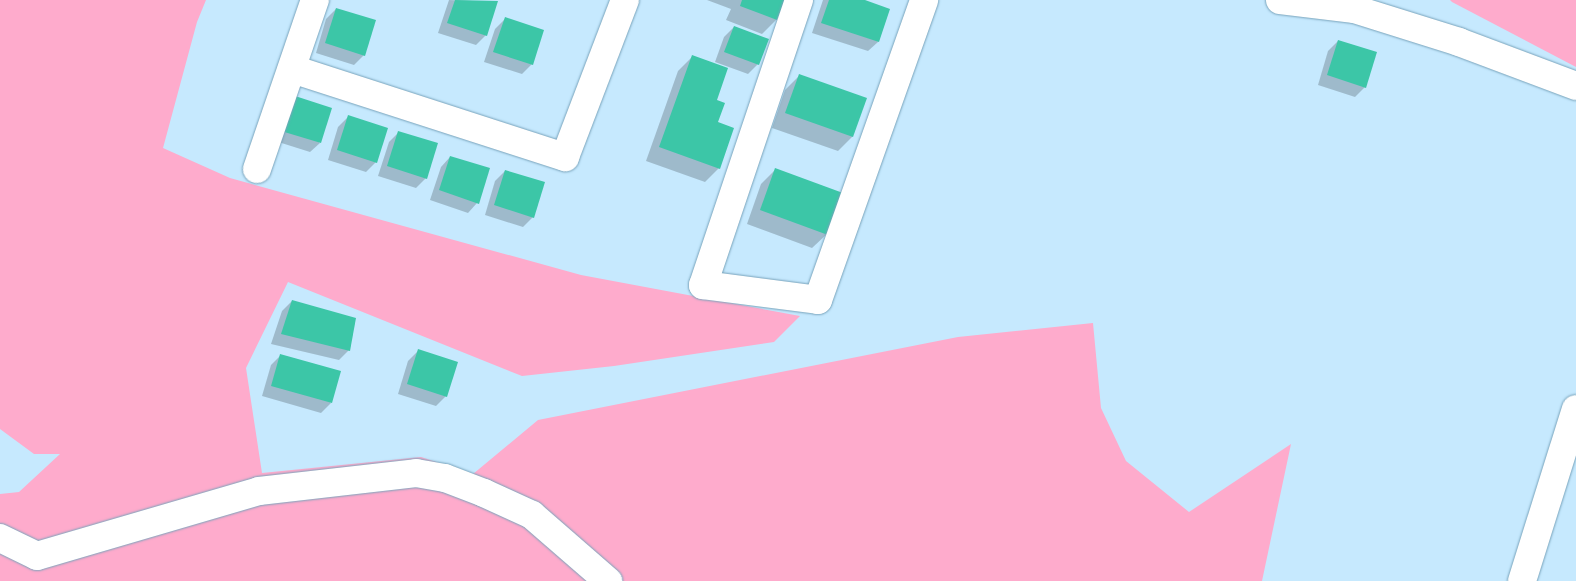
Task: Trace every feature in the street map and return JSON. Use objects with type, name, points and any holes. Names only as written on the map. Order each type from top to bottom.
[{"type":"street","points":[[257,169],[315,0]]},
{"type":"street","points":[[292,69],[565,157],[626,0]]},
{"type":"street","points":[[799,0],[703,284],[818,300],[924,0]]},
{"type":"street","points":[[1280,0],[1354,9],[1459,42],[1576,86]]},
{"type":"street","points":[[1522,581],[1576,409]]},
{"type":"street","points":[[0,538],[37,556],[259,491],[416,473],[444,478],[484,493],[532,515],[608,581]]},
{"type":"shaded area","points":[[0,0],[206,0],[197,22],[163,148],[230,178],[581,275],[800,316],[774,342],[614,366],[522,376],[288,282],[246,368],[262,473],[421,457],[473,474],[538,420],[958,337],[1093,323],[1101,408],[1126,461],[1189,512],[1291,444],[1262,581],[0,581],[0,494],[19,492],[60,454],[34,454],[0,429]]},
{"type":"shaded area","points":[[1450,0],[1576,0],[1576,67],[1452,2]]},
{"type":"building","points":[[455,0],[498,1],[487,36],[447,23]]},
{"type":"building","points":[[742,0],[785,0],[777,20],[740,6]]},
{"type":"building","points":[[829,0],[865,0],[890,9],[879,42],[821,23]]},
{"type":"building","points":[[336,8],[376,20],[365,56],[325,43]]},
{"type":"building","points":[[505,17],[544,30],[533,65],[493,52]]},
{"type":"building","points":[[734,26],[769,39],[759,65],[724,52]]},
{"type":"building","points":[[1338,40],[1377,52],[1366,88],[1327,75]]},
{"type":"building","points":[[692,55],[728,68],[717,100],[725,103],[718,122],[734,128],[720,169],[659,147]]},
{"type":"building","points":[[799,74],[867,98],[853,137],[785,113]]},
{"type":"building","points":[[292,95],[332,108],[321,143],[281,131]]},
{"type":"building","points":[[348,115],[388,128],[377,163],[337,150]]},
{"type":"building","points":[[398,131],[438,143],[427,179],[387,166]]},
{"type":"building","points":[[450,156],[490,168],[479,204],[439,190]]},
{"type":"building","points":[[775,168],[843,193],[828,235],[760,210]]},
{"type":"building","points":[[505,170],[545,182],[534,218],[494,205]]},
{"type":"building","points":[[292,300],[356,318],[350,351],[281,334]]},
{"type":"building","points":[[418,349],[458,362],[447,397],[407,384]]},
{"type":"building","points":[[280,354],[341,371],[332,403],[271,386]]}]
